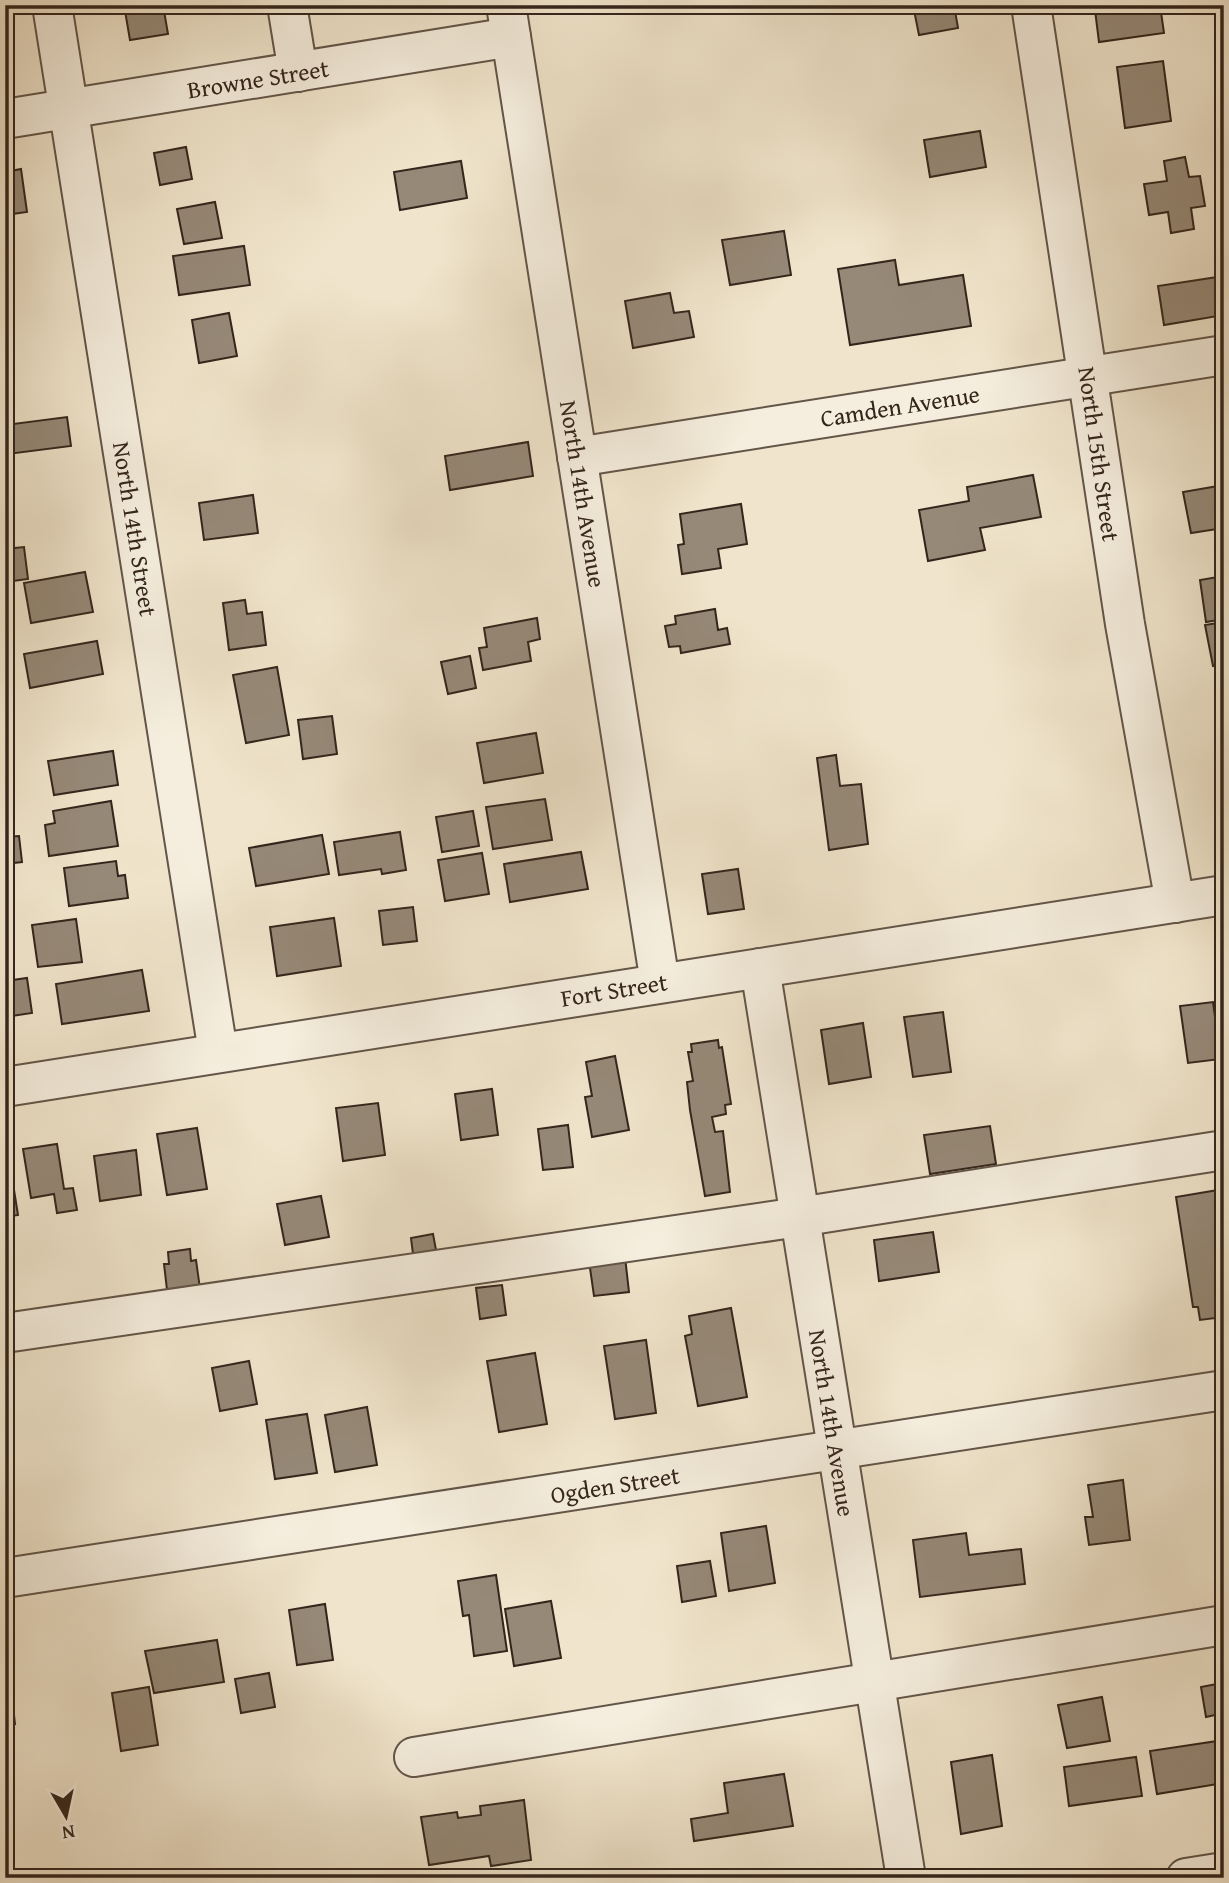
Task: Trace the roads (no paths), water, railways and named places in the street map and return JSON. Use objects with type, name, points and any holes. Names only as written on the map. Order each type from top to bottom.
[{"type":"street","name":"North 14th Street","points":[[52,5],[218,1052]]},
{"type":"street","points":[[287,5],[298,72]]},
{"type":"street","name":"North 15th Street","points":[[1031,5],[1125,624],[1175,903]]},
{"type":"street","name":"Browne Street","points":[[5,119],[298,72],[508,21]]},
{"type":"street","name":"North 14th Avenue","points":[[508,21],[660,983]]},
{"type":"street","name":"Camden Avenue","points":[[577,457],[1224,355]]},
{"type":"street","name":"Fort Street","points":[[5,1087],[1224,895]]},
{"type":"street","name":"North 14th Avenue","points":[[761,968],[906,1878]]},
{"type":"street","points":[[5,1333],[799,1217],[1224,1150]]},
{"type":"street","name":"Ogden Street","points":[[5,1578],[1224,1390]]},
{"type":"street","points":[[414,1757],[873,1680],[1224,1625]]},
{"type":"street","points":[[1186,1878],[1224,1872]]}]
